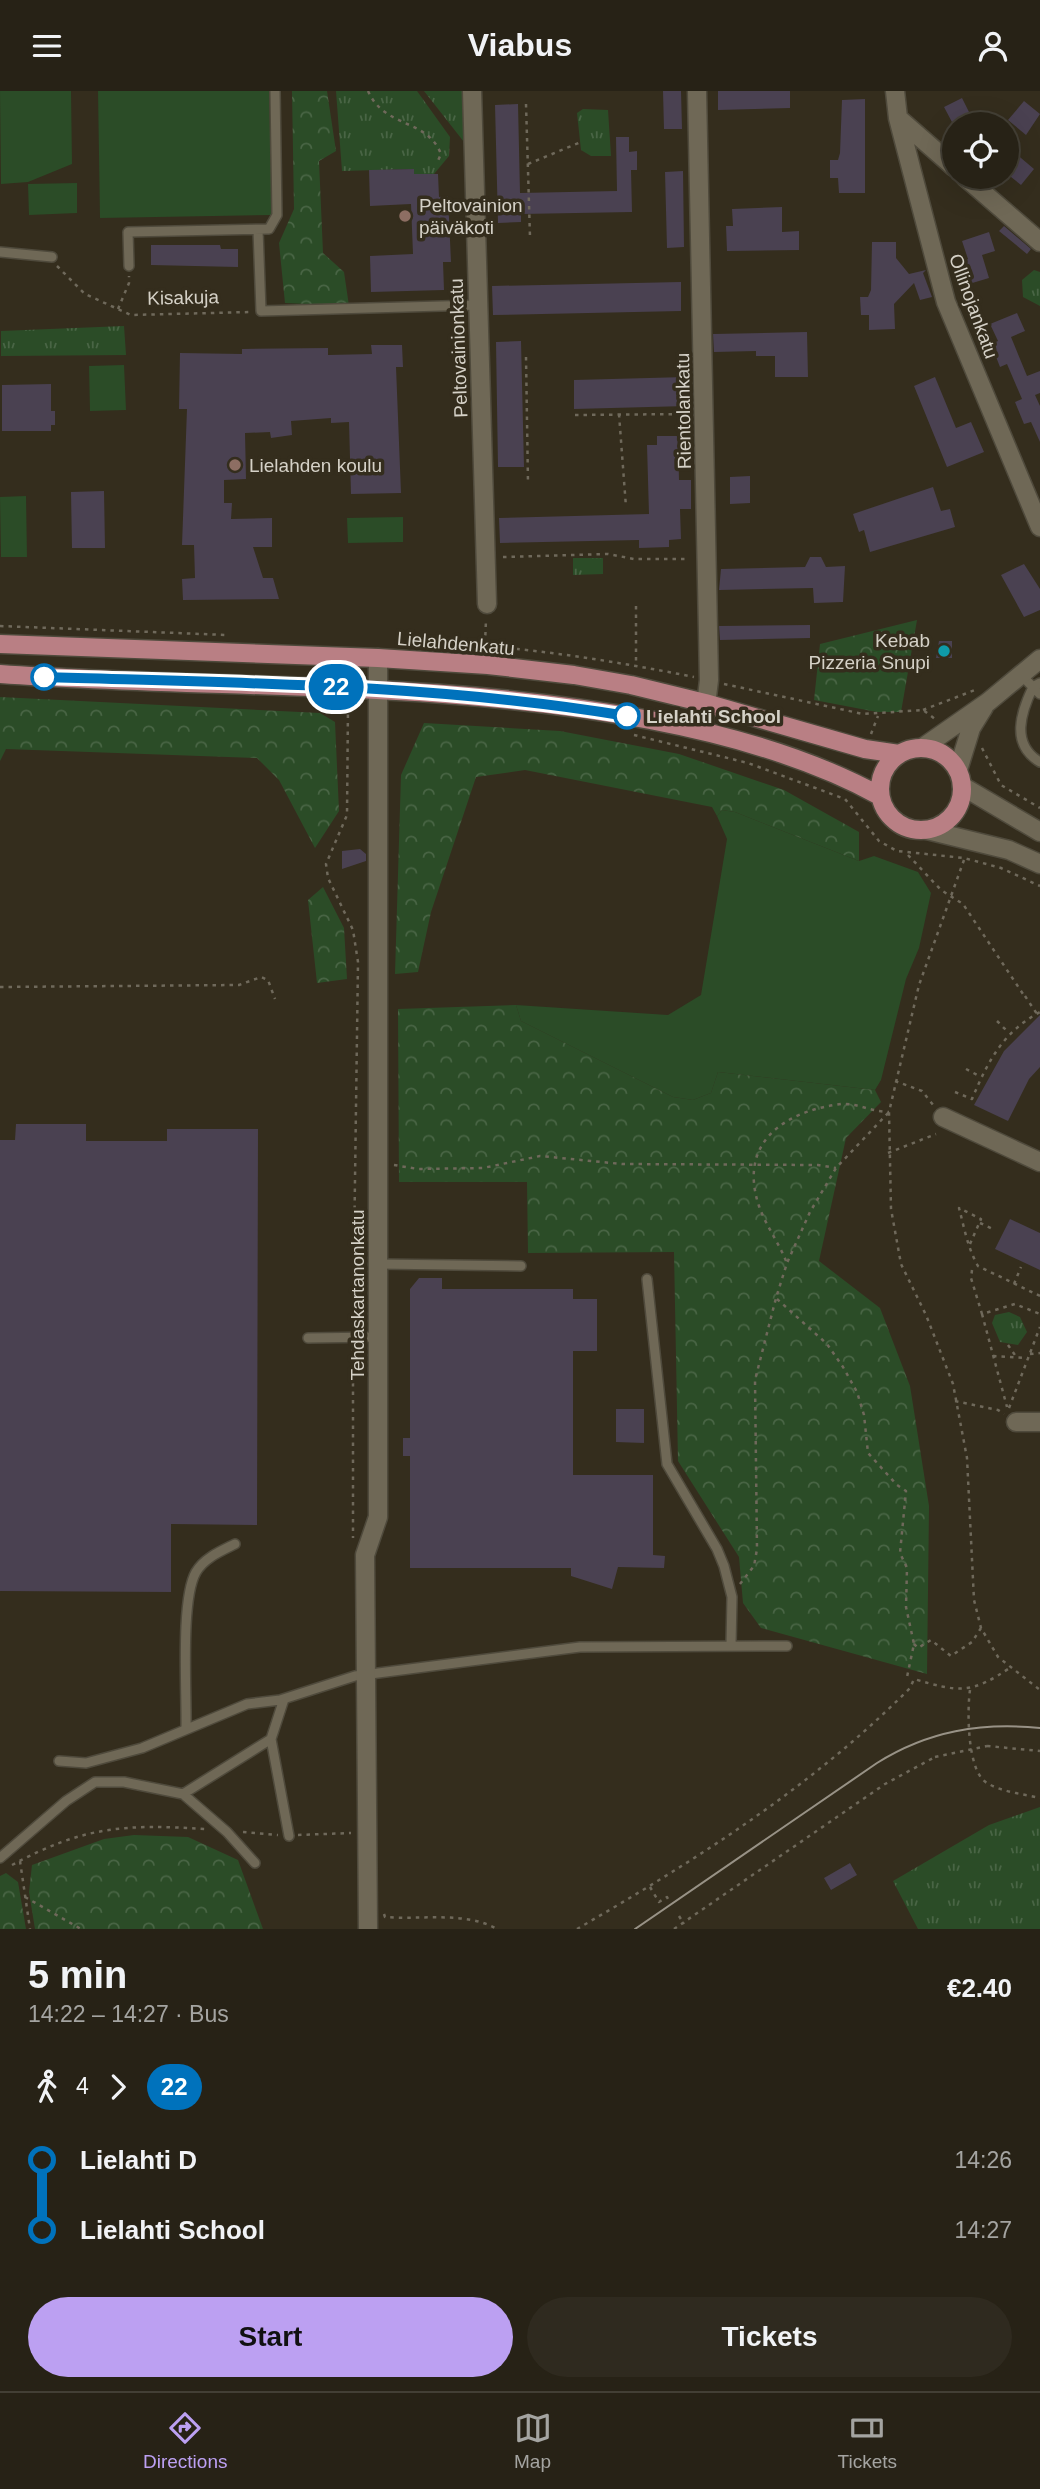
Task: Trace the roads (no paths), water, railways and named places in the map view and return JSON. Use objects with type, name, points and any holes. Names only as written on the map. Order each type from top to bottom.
[{"type":"main road","name":"Lielahdenkatu","points":[[0,644],[378,658],[488,665],[574,675],[631,685],[865,748],[899,754]]},
{"type":"main road","points":[[0,674],[377,697],[550,704],[703,730],[807,762],[880,796]]},
{"type":"main road","points":[[922,748],[943,754],[960,778],[956,811],[943,823],[927,829],[912,829],[899,824],[884,808],[880,796],[884,771],[899,754],[922,748]]},
{"type":"street","name":"Peltovainionkatu","points":[[472,91],[486,604]]},
{"type":"street","name":"Rientolankatu","points":[[697,91],[709,680],[703,730]]},
{"type":"street","name":"Ollinojankatu","points":[[895,91],[898,118],[946,302],[1040,527]]},
{"type":"street","points":[[898,118],[942,156]]},
{"type":"street","points":[[979,189],[1040,242]]},
{"type":"street","name":"Tehdaskartanonkatu","points":[[368,1929],[365,1555],[378,1517],[378,658]]},
{"type":"street","points":[[922,748],[948,730],[985,693],[1034,685],[1040,659]]},
{"type":"street","points":[[985,693],[966,739],[960,778],[989,804],[1040,832]]},
{"type":"street","points":[[927,829],[971,839],[1040,864]]},
{"type":"street","points":[[939,1125],[1040,1162]]},
{"type":"street","points":[[1010,1412],[1040,1422]]},
{"type":"lane","points":[[129,266],[128,232],[269,229],[277,215],[275,91]]},
{"type":"lane","points":[[258,230],[261,311],[478,305]]},
{"type":"lane","points":[[0,252],[52,257]]},
{"type":"lane","points":[[1034,685],[1021,712],[1019,729],[1026,748],[1040,762]]},
{"type":"lane","points":[[378,1264],[522,1266]]},
{"type":"lane","points":[[647,1279],[667,1464],[717,1549],[732,1597],[731,1645]]},
{"type":"lane","points":[[308,1338],[378,1337]]},
{"type":"lane","points":[[186,1729],[188,1598],[196,1572],[211,1556],[235,1544]]},
{"type":"lane","points":[[59,1761],[86,1763],[142,1748],[247,1704],[284,1699],[366,1675],[580,1647],[787,1646]]},
{"type":"lane","points":[[284,1699],[271,1739],[289,1836]]},
{"type":"lane","points":[[183,1794],[271,1739]]},
{"type":"lane","points":[[0,1858],[66,1801],[95,1782],[124,1782],[183,1794],[224,1830],[255,1863]]},
{"type":"tram line","points":[[635,1929],[896,1752],[935,1736],[956,1731],[997,1726],[1040,1728]]},
{"type":"place","name":"Peltovainion päiväkoti","points":[[405,216]]},
{"type":"place","name":"Lielahden koulu","points":[[235,465]]},
{"type":"place","name":"Kebab Pizzeria Snupi","points":[[944,651]]},
{"type":"place","name":"Lielahti School","points":[[627,716]]}]
